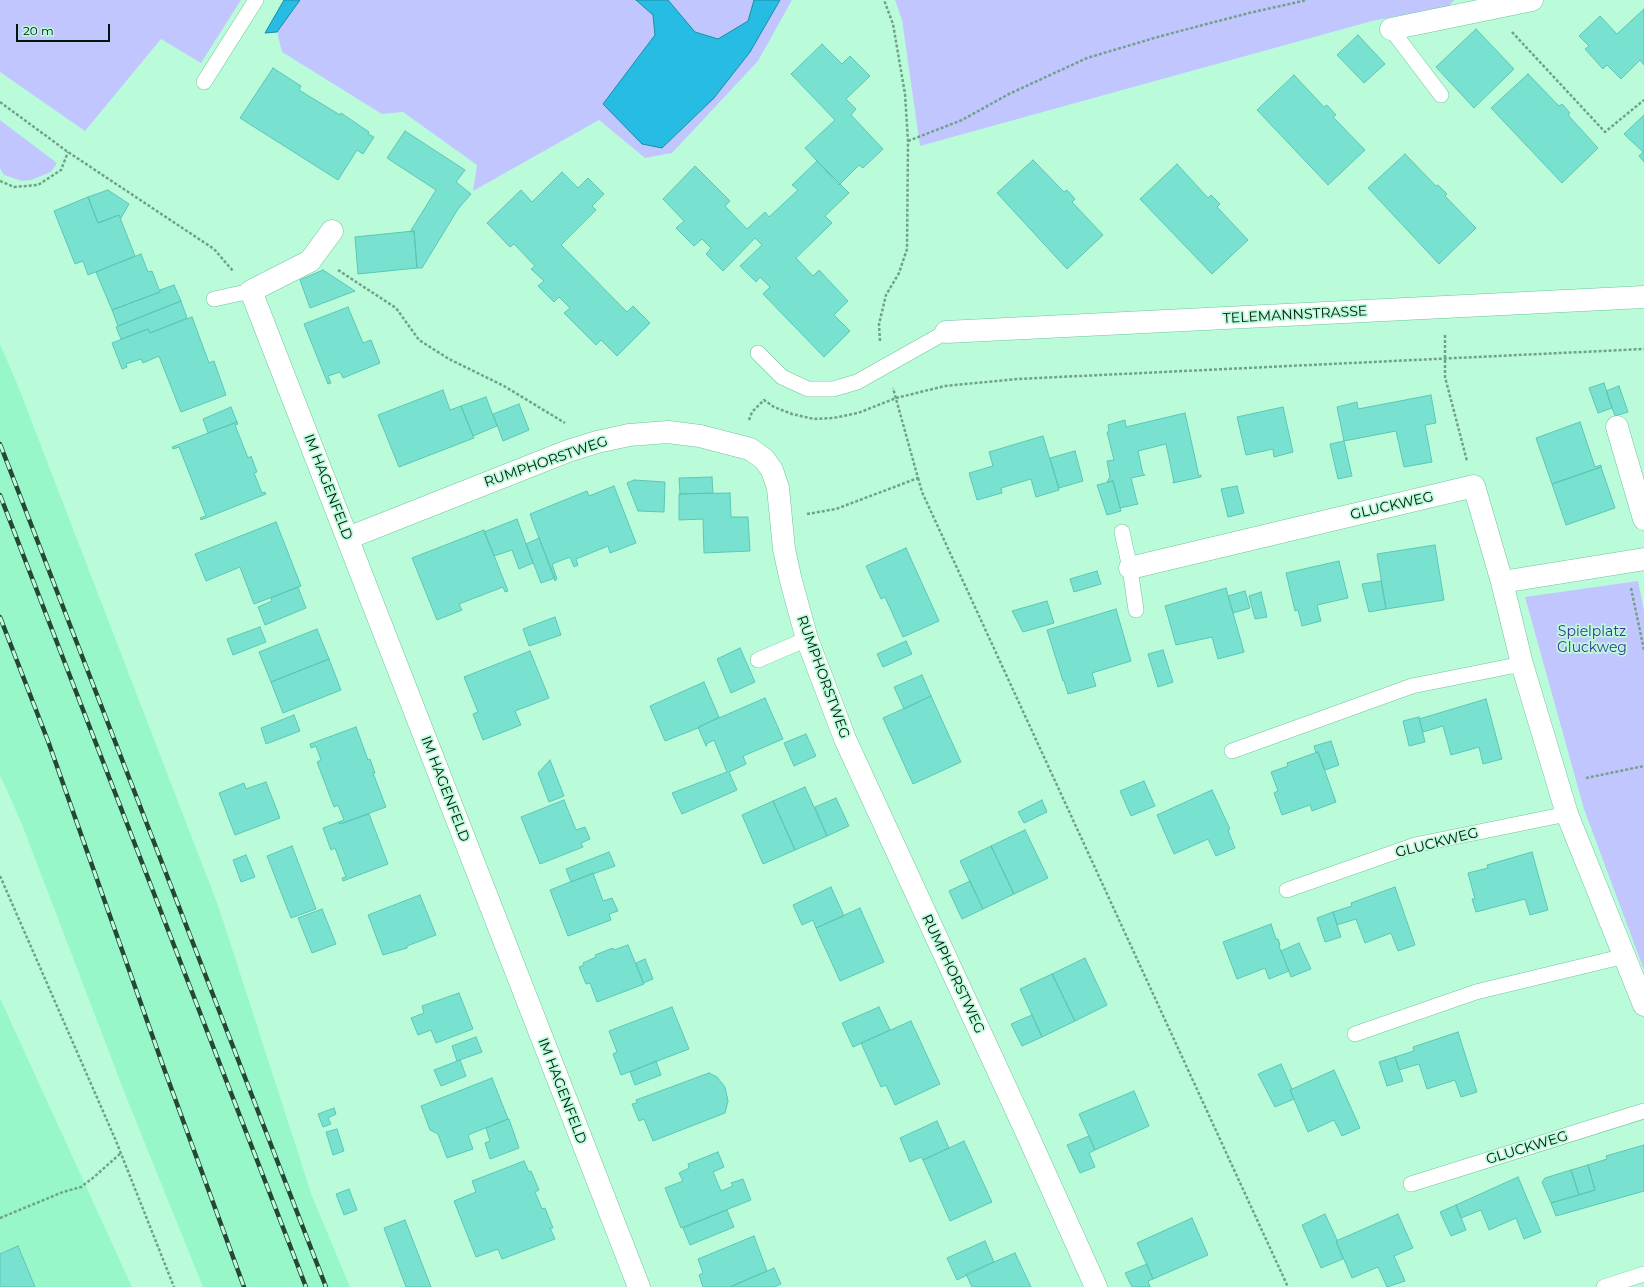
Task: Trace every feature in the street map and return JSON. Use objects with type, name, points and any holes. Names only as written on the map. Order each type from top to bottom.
[{"type":"street","points":[[1391,29],[1532,0]]},
{"type":"street","points":[[251,290],[310,261],[332,231]]},
{"type":"street","name":"IM HAGENFELD","points":[[251,290],[639,1287]]},
{"type":"street","name":"TELEMANNSTRASSE","points":[[946,332],[1644,297]]},
{"type":"street","points":[[1616,426],[1644,519]]},
{"type":"street","name":"RUMPHORSTWEG","points":[[348,538],[531,465],[597,442],[629,435],[668,432],[700,436],[750,449],[764,459],[772,470],[778,488],[784,550],[806,639],[845,739],[1096,1287]]},
{"type":"street","points":[[1474,486],[1502,582],[1522,664],[1567,814],[1644,1005]]},
{"type":"street","name":"GLUCKWEG","points":[[1130,568],[1474,486]]},
{"type":"street","points":[[1502,582],[1635,560]]},
{"type":"lane","points":[[204,82],[256,0]]},
{"type":"lane","points":[[1391,29],[1441,95]]},
{"type":"lane","points":[[214,299],[251,290]]},
{"type":"lane","points":[[758,353],[782,377],[808,390],[833,389],[857,382],[946,332]]},
{"type":"lane","points":[[1122,532],[1130,568],[1136,610]]},
{"type":"lane","points":[[758,660],[806,639]]},
{"type":"lane","points":[[1232,751],[1412,686],[1522,664]]},
{"type":"lane","name":"GLUCKWEG","points":[[1287,890],[1415,845],[1567,814]]},
{"type":"lane","points":[[1354,1034],[1476,992],[1625,956]]},
{"type":"lane","name":"GLUCKWEG","points":[[1411,1184],[1644,1111]]},
{"type":"lane","points":[[1604,1287],[1644,1274]]},
{"type":"path","points":[[884,0],[893,24],[905,94],[908,141],[907,249],[899,273],[886,295],[879,324],[880,344],[922,492],[1288,1287]]},
{"type":"path","points":[[908,141],[962,120],[1009,94],[1087,58],[1161,36],[1249,13],[1307,0]]},
{"type":"path","points":[[1490,8],[1605,132],[1644,100]]},
{"type":"path","points":[[0,102],[68,152],[214,249],[251,290]]},
{"type":"path","points":[[0,181],[14,188],[38,185],[60,170],[68,152]]},
{"type":"path","points":[[314,255],[396,308],[419,340],[449,358],[504,386],[597,442]]},
{"type":"path","points":[[896,398],[945,386],[1017,379],[1644,349]]},
{"type":"path","points":[[1445,359],[1445,377],[1474,486]]},
{"type":"path","points":[[780,519],[836,509],[918,478]]},
{"type":"path","points":[[1635,560],[1644,650]]},
{"type":"path","points":[[1558,784],[1644,766]]},
{"type":"path","points":[[0,876],[121,1153],[174,1287]]},
{"type":"path","points":[[0,1218],[64,1192],[81,1187],[94,1178],[121,1153]]},
{"type":"shaded area","points":[[284,0],[300,0],[277,32],[265,33]]},
{"type":"shaded area","points":[[636,0],[668,0],[695,32],[718,39],[748,21],[754,0],[780,0],[750,52],[714,98],[662,148],[642,144],[603,104],[655,35],[653,15]]},
{"type":"shaded area","points":[[0,344],[18,386],[219,908],[312,1196],[350,1287],[203,1287],[127,1099],[21,822],[0,775]]},
{"type":"shaded area","points":[[0,998],[132,1287],[0,1287]]},
{"type":"green space","points":[[0,0],[241,0],[201,63],[161,39],[85,131],[0,72]]},
{"type":"green space","points":[[300,0],[636,0],[653,15],[655,35],[603,104],[662,148],[714,98],[750,52],[780,0],[792,0],[758,61],[672,153],[645,158],[599,120],[473,191],[477,165],[403,112],[382,114],[282,52],[277,32]]},
{"type":"green space","points":[[668,0],[754,0],[748,21],[718,39],[695,32]]},
{"type":"green space","points":[[895,0],[1454,0],[1449,6],[1372,21],[920,146],[902,20]]},
{"type":"green space","points":[[0,120],[57,163],[51,172],[31,180],[22,181],[4,175],[0,168]]},
{"type":"green space","name":"Spielplatz Gluckweg","points":[[1638,581],[1644,611],[1644,970],[1584,809],[1525,597]]},
{"type":"building","points":[[1644,9],[1644,65],[1640,60],[1621,79],[1607,65],[1603,69],[1585,49],[1589,46],[1579,36],[1600,16],[1617,34]]},
{"type":"building","points":[[1476,29],[1514,69],[1474,108],[1436,67]]},
{"type":"building","points":[[1358,35],[1385,64],[1364,83],[1337,55]]},
{"type":"building","points":[[822,44],[842,64],[850,56],[870,76],[846,99],[856,109],[851,115],[883,149],[863,168],[859,165],[839,185],[805,148],[835,120],[791,74]]},
{"type":"building","points":[[273,68],[301,86],[299,90],[340,115],[341,113],[374,137],[363,154],[357,150],[338,180],[240,118]]},
{"type":"building","points":[[1528,74],[1559,106],[1562,104],[1570,113],[1568,115],[1598,148],[1562,183],[1491,108]]},
{"type":"building","points":[[1294,75],[1324,107],[1327,105],[1336,115],[1333,117],[1365,150],[1328,185],[1257,110]]},
{"type":"building","points":[[1644,115],[1644,162],[1639,156],[1643,152],[1624,134]]},
{"type":"building","points":[[405,131],[465,170],[456,182],[471,194],[458,209],[422,268],[417,268],[414,231],[410,232],[436,190],[387,158]]},
{"type":"building","points":[[1405,154],[1436,186],[1438,185],[1447,194],[1445,196],[1476,228],[1439,264],[1368,188]]},
{"type":"building","points":[[1033,160],[1064,192],[1067,190],[1075,199],[1072,202],[1103,235],[1067,269],[997,193]]},
{"type":"building","points":[[817,161],[849,193],[825,216],[832,223],[796,258],[813,276],[819,270],[848,301],[834,315],[850,331],[824,357],[763,294],[770,287],[760,277],[756,282],[740,266],[762,245],[755,238],[723,271],[706,254],[711,248],[702,239],[694,246],[676,228],[684,221],[663,199],[695,166],[730,201],[725,206],[747,229],[765,212],[769,217],[798,190],[792,185]]},
{"type":"building","points":[[1177,164],[1208,198],[1211,195],[1220,204],[1217,207],[1248,240],[1212,274],[1140,199]]},
{"type":"building","points":[[562,172],[578,188],[588,178],[604,194],[592,206],[596,210],[561,245],[627,312],[633,306],[650,323],[617,356],[601,340],[596,345],[564,313],[570,308],[559,297],[554,302],[538,286],[544,281],[531,269],[535,266],[514,244],[510,247],[487,223],[521,190],[532,202]]},
{"type":"building","points":[[108,190],[129,204],[121,218],[119,215],[98,223],[88,197]]},
{"type":"building","points":[[88,197],[98,223],[119,215],[135,256],[88,275],[83,261],[75,264],[54,211]]},
{"type":"building","points":[[414,231],[417,268],[358,274],[355,237]]},
{"type":"building","points":[[141,254],[148,272],[152,271],[160,292],[112,310],[96,272]]},
{"type":"building","points":[[323,270],[355,291],[310,308],[300,280]]},
{"type":"building","points":[[174,285],[181,301],[118,326],[112,310],[160,292],[160,290]]},
{"type":"building","points":[[181,301],[187,318],[150,333],[148,329],[121,339],[116,327]]},
{"type":"building","points":[[348,307],[363,343],[371,340],[380,363],[343,378],[340,372],[328,376],[331,383],[328,384],[304,324]]},
{"type":"building","points":[[192,317],[209,363],[214,361],[226,395],[181,412],[159,356],[143,363],[141,359],[126,364],[127,367],[122,369],[112,343],[148,329],[150,333]]},
{"type":"building","points":[[1604,383],[1612,408],[1598,413],[1589,388]]},
{"type":"building","points":[[1619,386],[1628,412],[1615,416],[1606,391]]},
{"type":"building","points":[[443,390],[450,410],[461,406],[474,438],[399,467],[378,415]]},
{"type":"building","points":[[1431,395],[1436,423],[1425,425],[1432,462],[1404,467],[1396,431],[1344,441],[1337,407],[1357,402],[1358,409]]},
{"type":"building","points":[[486,397],[497,426],[473,436],[461,406]]},
{"type":"building","points":[[519,404],[529,430],[503,441],[493,414]]},
{"type":"building","points":[[231,407],[237,422],[208,433],[203,419]]},
{"type":"building","points":[[1283,407],[1293,452],[1274,457],[1273,449],[1246,455],[1237,417]]},
{"type":"building","points":[[1185,413],[1199,476],[1201,475],[1201,477],[1173,483],[1166,444],[1138,451],[1143,474],[1145,475],[1131,478],[1138,504],[1120,508],[1113,481],[1107,482],[1110,477],[1107,461],[1114,460],[1107,432],[1109,432],[1108,425],[1125,420],[1126,427]]},
{"type":"building","points":[[237,422],[238,424],[235,425],[248,458],[251,456],[257,472],[254,473],[262,493],[265,492],[266,494],[201,520],[200,518],[206,516],[179,447],[173,449],[172,447]]},
{"type":"building","points":[[1580,422],[1595,467],[1601,465],[1601,467],[1552,484],[1536,438]]},
{"type":"building","points":[[1043,436],[1059,490],[1036,497],[1031,479],[1001,488],[1002,493],[977,500],[969,473],[993,466],[989,452]]},
{"type":"building","points":[[1344,441],[1352,476],[1338,479],[1330,444]]},
{"type":"building","points":[[1075,451],[1083,481],[1059,488],[1050,458]]},
{"type":"building","points":[[1601,467],[1615,508],[1566,525],[1552,484]]},
{"type":"building","points":[[712,477],[713,493],[680,494],[679,478]]},
{"type":"building","points":[[634,480],[665,482],[664,512],[638,511],[627,483]]},
{"type":"building","points":[[1113,481],[1121,511],[1107,515],[1097,485]]},
{"type":"building","points":[[614,486],[636,543],[610,553],[608,546],[576,559],[578,565],[574,567],[570,557],[552,564],[557,579],[555,581],[530,514],[587,491],[589,496]]},
{"type":"building","points":[[1237,486],[1244,513],[1228,517],[1221,489]]},
{"type":"building","points":[[730,493],[731,517],[748,517],[750,551],[704,553],[703,519],[679,520],[679,494]]},
{"type":"building","points":[[517,519],[533,563],[519,569],[512,550],[494,556],[484,532]]},
{"type":"building","points":[[276,522],[301,586],[254,604],[240,567],[206,581],[195,554]]},
{"type":"building","points":[[484,530],[508,591],[505,592],[503,587],[459,604],[462,610],[437,620],[412,558]]},
{"type":"building","points":[[539,538],[555,578],[541,583],[526,544]]},
{"type":"building","points":[[1435,545],[1444,600],[1386,609],[1377,554]]},
{"type":"building","points":[[906,548],[939,621],[903,637],[885,597],[881,599],[866,566]]},
{"type":"building","points":[[1339,561],[1348,598],[1317,605],[1321,621],[1302,626],[1298,610],[1295,611],[1286,573]]},
{"type":"building","points":[[1097,571],[1101,584],[1074,592],[1070,579]]},
{"type":"building","points":[[1381,581],[1386,609],[1369,612],[1362,584]]},
{"type":"building","points":[[298,587],[306,608],[265,625],[258,607],[272,601],[271,598]]},
{"type":"building","points":[[1226,588],[1244,652],[1218,659],[1212,637],[1176,645],[1165,606]]},
{"type":"building","points":[[1245,591],[1250,608],[1233,613],[1228,596]]},
{"type":"building","points":[[1261,592],[1267,617],[1255,619],[1249,596]]},
{"type":"building","points":[[1047,601],[1054,623],[1023,632],[1012,611]]},
{"type":"building","points":[[1116,609],[1131,661],[1092,673],[1096,686],[1068,694],[1047,630]]},
{"type":"building","points":[[555,617],[561,635],[529,646],[523,629]]},
{"type":"building","points":[[260,627],[266,642],[233,655],[227,639]]},
{"type":"building","points":[[317,629],[329,659],[271,682],[259,652]]},
{"type":"building","points":[[906,641],[912,654],[883,667],[877,654]]},
{"type":"building","points":[[740,648],[755,682],[731,693],[717,659]]},
{"type":"building","points":[[1163,650],[1173,682],[1158,687],[1148,654]]},
{"type":"building","points":[[530,651],[549,698],[515,711],[521,725],[483,740],[473,714],[478,712],[464,677]]},
{"type":"building","points":[[329,659],[341,690],[283,713],[271,682]]},
{"type":"building","points":[[922,675],[931,696],[904,709],[894,687]]},
{"type":"building","points":[[704,682],[719,717],[698,728],[665,741],[650,706]]},
{"type":"building","points":[[931,696],[961,762],[913,784],[883,718]]},
{"type":"building","points":[[765,698],[783,739],[743,756],[746,764],[729,772],[737,790],[682,814],[672,793],[727,772],[714,740],[706,744],[706,746],[698,727]]},
{"type":"building","points":[[1486,699],[1502,759],[1483,764],[1479,747],[1451,755],[1443,726],[1423,732],[1419,719]]},
{"type":"building","points":[[294,715],[300,731],[266,744],[261,728]]},
{"type":"building","points":[[1419,717],[1425,742],[1409,746],[1403,721]]},
{"type":"building","points":[[356,727],[368,760],[370,759],[375,773],[373,773],[386,807],[340,824],[339,822],[344,820],[338,805],[334,807],[317,762],[321,760],[316,746],[311,748],[310,744]]},
{"type":"building","points":[[806,734],[816,756],[794,766],[784,743]]},
{"type":"building","points":[[1331,741],[1339,765],[1325,770],[1314,746]]},
{"type":"building","points":[[1318,752],[1336,802],[1312,811],[1310,805],[1282,815],[1274,793],[1278,791],[1271,772],[1288,766],[1287,763]]},
{"type":"building","points":[[550,760],[564,796],[549,802],[538,773]]},
{"type":"building","points":[[1144,781],[1155,806],[1131,816],[1120,791]]},
{"type":"building","points":[[266,782],[280,818],[235,835],[219,793],[244,783],[246,789]]},
{"type":"building","points":[[805,787],[827,836],[795,850],[773,801]]},
{"type":"building","points":[[1212,790],[1230,829],[1228,830],[1235,848],[1216,856],[1208,839],[1174,854],[1157,815]]},
{"type":"building","points":[[836,798],[849,826],[827,836],[815,807]]},
{"type":"building","points":[[564,800],[576,830],[585,827],[590,839],[581,843],[583,847],[540,864],[521,817]]},
{"type":"building","points":[[1042,800],[1047,812],[1024,823],[1018,812]]},
{"type":"building","points":[[773,801],[795,850],[763,864],[742,815]]},
{"type":"building","points":[[369,814],[388,864],[343,881],[342,878],[346,877],[335,848],[331,850],[323,828]]},
{"type":"building","points":[[1025,830],[1048,878],[1014,894],[991,846]]},
{"type":"building","points":[[292,846],[316,909],[291,918],[267,856]]},
{"type":"building","points":[[991,846],[1014,894],[983,909],[960,861]]},
{"type":"building","points":[[609,852],[615,866],[571,882],[566,869]]},
{"type":"building","points":[[1532,852],[1548,910],[1530,915],[1525,899],[1476,912],[1472,899],[1475,899],[1468,873],[1488,868],[1487,865]]},
{"type":"building","points":[[246,855],[255,877],[241,882],[233,860]]},
{"type":"building","points":[[593,873],[603,901],[612,898],[618,911],[609,914],[611,920],[568,936],[550,890]]},
{"type":"building","points":[[970,881],[983,909],[962,919],[949,891]]},
{"type":"building","points":[[831,887],[844,916],[816,928],[813,920],[802,925],[793,905]]},
{"type":"building","points":[[1395,887],[1415,945],[1398,951],[1391,933],[1365,943],[1356,919],[1337,925],[1333,912],[1352,906],[1351,903]]},
{"type":"building","points":[[420,895],[436,935],[407,946],[407,948],[383,955],[368,915]]},
{"type":"building","points":[[860,908],[884,962],[840,981],[816,928]]},
{"type":"building","points":[[322,909],[336,944],[312,953],[298,918]]},
{"type":"building","points":[[1333,912],[1341,937],[1325,942],[1317,918]]},
{"type":"building","points":[[1271,924],[1289,971],[1269,979],[1265,968],[1237,979],[1223,942]]},
{"type":"building","points":[[1299,943],[1311,969],[1291,977],[1281,951]]},
{"type":"building","points":[[628,945],[644,984],[597,1002],[590,983],[586,984],[579,967],[584,965],[583,963],[596,957],[595,955],[613,948],[614,950]]},
{"type":"building","points":[[1085,958],[1107,1005],[1075,1021],[1052,974]]},
{"type":"building","points":[[645,959],[653,979],[643,983],[636,963]]},
{"type":"building","points":[[1052,974],[1075,1021],[1042,1037],[1020,989]]},
{"type":"building","points":[[459,993],[473,1029],[436,1043],[431,1030],[418,1035],[411,1018],[424,1013],[422,1006]]},
{"type":"building","points":[[672,1007],[689,1049],[621,1075],[613,1054],[617,1052],[609,1031]]},
{"type":"building","points":[[879,1007],[890,1030],[853,1047],[842,1023]]},
{"type":"building","points":[[1032,1015],[1042,1037],[1022,1046],[1011,1024]]},
{"type":"building","points":[[911,1021],[940,1084],[895,1105],[886,1085],[881,1087],[861,1043]]},
{"type":"building","points":[[1458,1032],[1477,1092],[1461,1097],[1455,1080],[1427,1089],[1419,1064],[1399,1070],[1395,1057],[1414,1051],[1413,1047]]},
{"type":"building","points":[[476,1037],[482,1052],[457,1061],[452,1046]]},
{"type":"building","points":[[1395,1057],[1403,1081],[1387,1086],[1379,1062]]},
{"type":"building","points":[[460,1060],[466,1076],[441,1086],[434,1070]]},
{"type":"building","points":[[656,1061],[661,1075],[635,1085],[630,1072]]},
{"type":"building","points":[[1281,1064],[1292,1089],[1290,1090],[1294,1099],[1275,1107],[1258,1074]]},
{"type":"building","points":[[1334,1070],[1360,1128],[1342,1136],[1334,1120],[1308,1132],[1290,1090]]},
{"type":"building","points":[[709,1073],[717,1077],[725,1087],[728,1101],[725,1113],[653,1141],[644,1119],[639,1121],[632,1104],[637,1103],[636,1100]]},
{"type":"building","points":[[492,1078],[508,1119],[468,1135],[473,1149],[447,1158],[438,1134],[430,1130],[421,1106]]},
{"type":"building","points":[[1134,1091],[1149,1126],[1095,1150],[1079,1114]]},
{"type":"building","points":[[334,1108],[336,1114],[328,1118],[331,1124],[323,1127],[318,1114]]},
{"type":"building","points":[[508,1119],[519,1148],[490,1159],[485,1143],[490,1141],[486,1128]]},
{"type":"building","points":[[937,1121],[949,1148],[923,1160],[921,1157],[910,1162],[900,1138]]},
{"type":"building","points":[[337,1129],[344,1151],[333,1155],[326,1132]]},
{"type":"building","points":[[1089,1136],[1095,1150],[1089,1153],[1095,1167],[1080,1173],[1067,1145]]},
{"type":"building","points":[[964,1141],[992,1202],[950,1221],[923,1160]]},
{"type":"building","points":[[1644,1145],[1644,1191],[1556,1216],[1551,1203],[1595,1190],[1588,1165],[1607,1159],[1606,1156]]},
{"type":"building","points":[[718,1152],[724,1167],[713,1172],[721,1191],[733,1186],[731,1183],[743,1179],[751,1200],[681,1228],[665,1188],[683,1181],[679,1173],[689,1168],[688,1164]]},
{"type":"building","points":[[524,1161],[529,1172],[531,1171],[539,1190],[535,1192],[542,1209],[545,1208],[553,1228],[550,1228],[555,1239],[502,1259],[498,1249],[476,1257],[454,1201],[476,1192],[472,1181]]},
{"type":"building","points":[[1588,1165],[1595,1190],[1579,1195],[1571,1170]]},
{"type":"building","points":[[1571,1170],[1579,1195],[1551,1203],[1542,1182],[1545,1178]]},
{"type":"building","points":[[1518,1177],[1541,1232],[1524,1239],[1516,1218],[1489,1230],[1481,1210],[1461,1218],[1456,1205]]},
{"type":"building","points":[[349,1189],[357,1210],[344,1215],[336,1194]]},
{"type":"building","points":[[1456,1205],[1466,1230],[1451,1236],[1440,1212]]},
{"type":"building","points":[[727,1210],[734,1227],[690,1245],[683,1228]]},
{"type":"building","points":[[1325,1214],[1337,1240],[1336,1241],[1343,1259],[1321,1268],[1302,1225]]},
{"type":"building","points":[[1398,1214],[1413,1248],[1394,1256],[1405,1281],[1387,1287],[1378,1267],[1352,1278],[1336,1241]]},
{"type":"building","points":[[1192,1218],[1208,1255],[1153,1279],[1137,1243]]},
{"type":"building","points":[[405,1220],[431,1287],[406,1287],[384,1228]]},
{"type":"building","points":[[754,1236],[767,1271],[729,1287],[703,1287],[699,1275],[703,1273],[698,1259]]},
{"type":"building","points":[[985,1241],[994,1262],[957,1280],[947,1258]]},
{"type":"building","points":[[18,1246],[35,1287],[0,1287],[0,1254]]},
{"type":"building","points":[[1015,1253],[1031,1287],[972,1287],[966,1274]]},
{"type":"building","points":[[1147,1264],[1153,1279],[1148,1281],[1150,1287],[1132,1287],[1125,1273]]},
{"type":"building","points":[[774,1268],[781,1284],[774,1287],[731,1287]]},
{"type":"railway","points":[[0,444],[326,1287]]},
{"type":"railway","points":[[0,495],[306,1287]]},
{"type":"railway","points":[[0,617],[48,741],[162,1063],[244,1287]]}]
